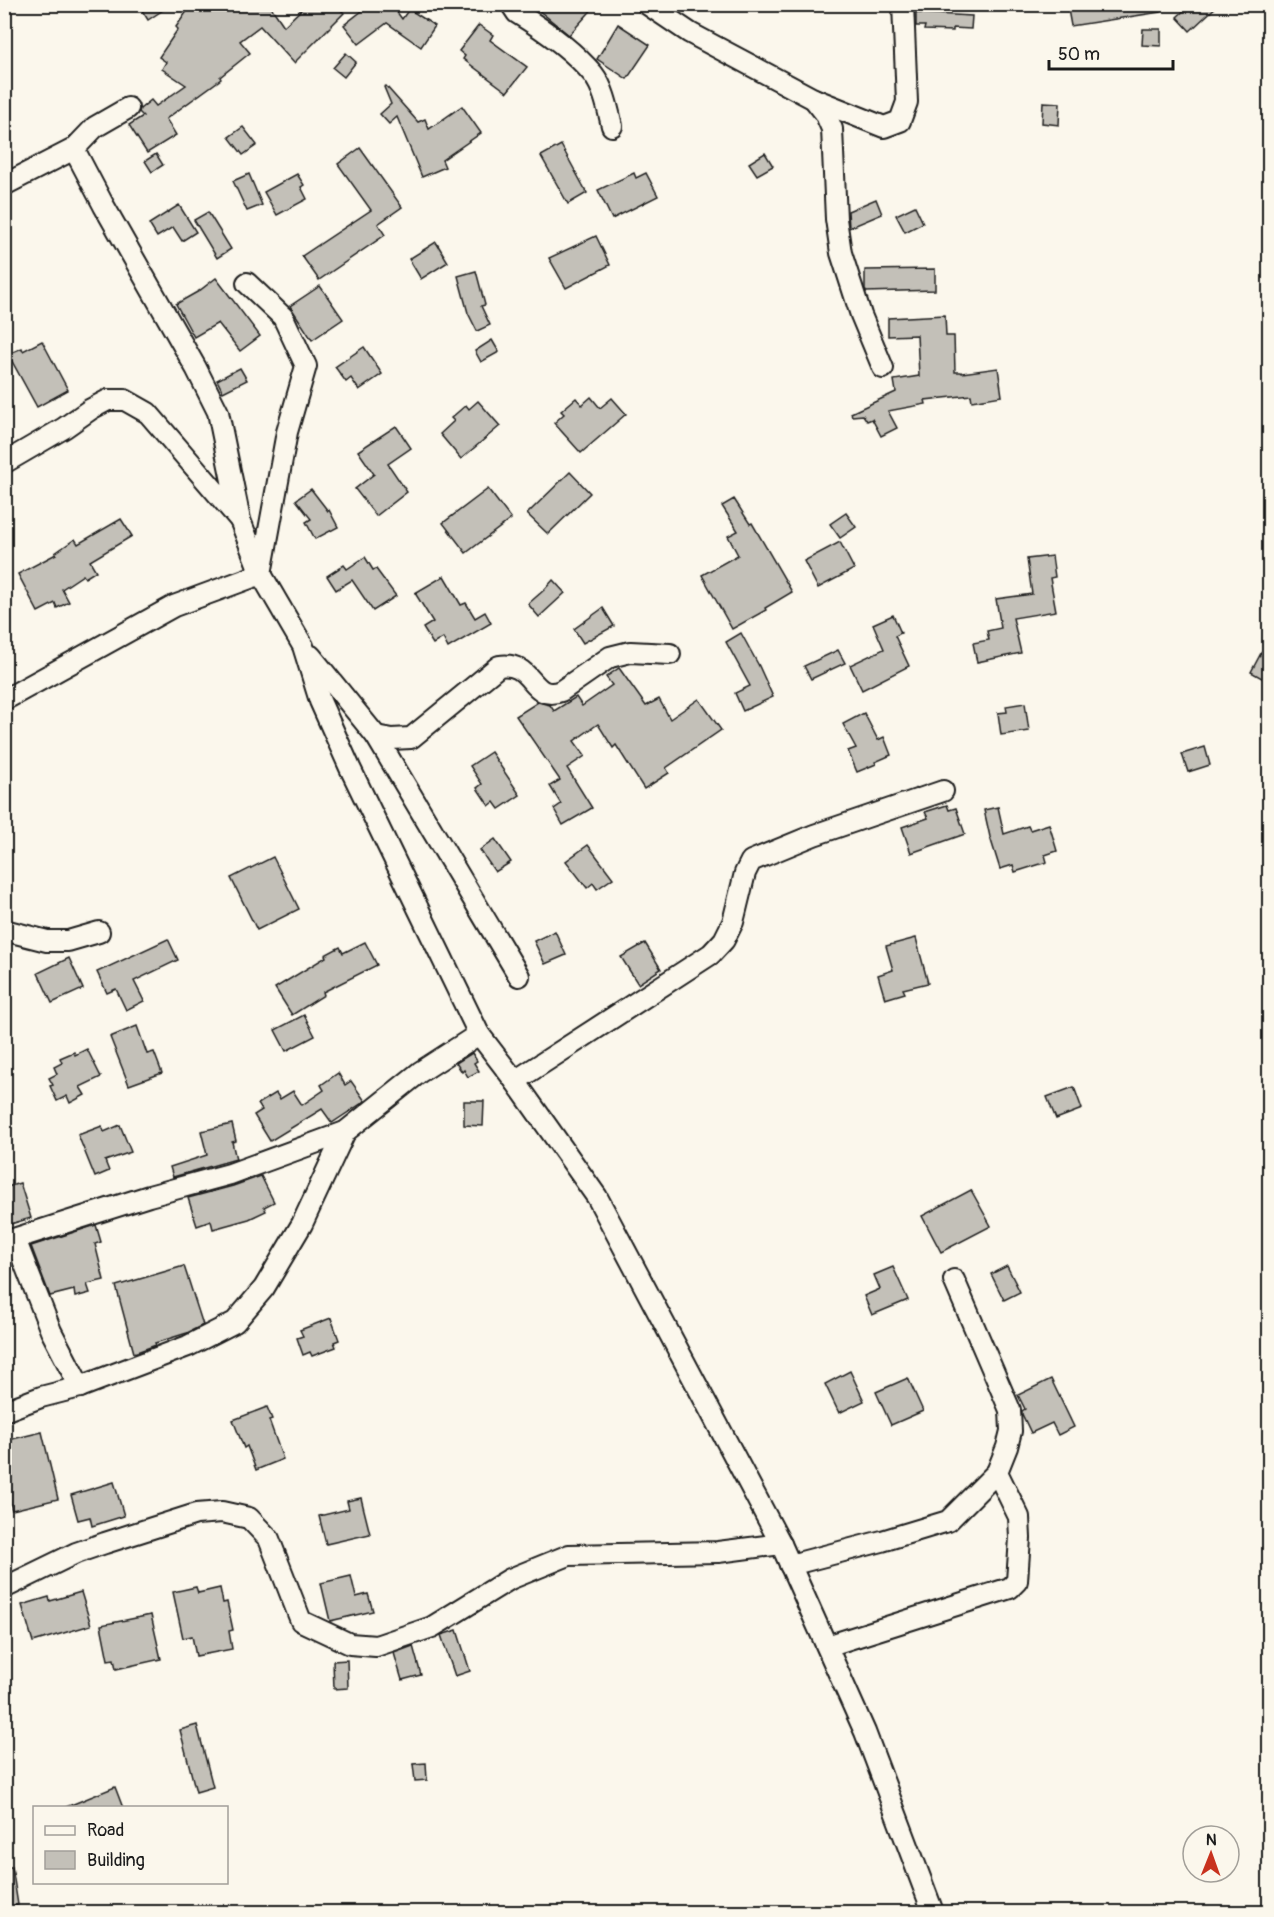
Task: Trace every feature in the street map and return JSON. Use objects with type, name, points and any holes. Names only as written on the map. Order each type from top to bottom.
[{"type":"street","points":[[511,4],[517,13],[568,51],[594,75],[604,97],[612,126]]},
{"type":"street","points":[[647,4],[690,33],[814,99],[884,128],[900,121],[907,102],[903,4]]},
{"type":"street","points":[[814,99],[825,113],[832,129],[836,219],[841,253],[861,315],[883,368]]},
{"type":"street","points":[[4,185],[74,149],[95,127],[128,108]]},
{"type":"street","points":[[74,149],[196,368],[218,412],[240,520],[261,574],[303,646],[376,736],[519,976]]},
{"type":"street","points":[[248,283],[283,317],[306,366],[287,432],[261,574]]},
{"type":"street","points":[[4,463],[108,400],[125,400],[148,413],[240,520]]},
{"type":"street","points":[[4,700],[174,606],[261,574]]},
{"type":"street","points":[[303,646],[320,701],[346,759],[478,1034],[515,1081],[597,1197],[781,1544],[865,1732],[933,1912]]},
{"type":"street","points":[[376,736],[391,739],[411,738],[500,666],[510,664],[521,668],[543,692],[552,694],[561,691],[609,657],[630,652],[670,654]]},
{"type":"street","points":[[515,1081],[711,954],[724,940],[733,922],[745,873],[751,861],[814,835],[943,791]]},
{"type":"street","points":[[4,930],[47,941],[68,941],[99,932]]},
{"type":"street","points":[[80,1387],[51,1331],[10,1240],[108,1208],[230,1174],[345,1132],[420,1072],[478,1034]]},
{"type":"street","points":[[4,1411],[41,1397],[80,1387],[188,1346],[235,1322],[264,1288],[302,1224],[345,1132]]},
{"type":"street","points":[[790,1565],[948,1521],[997,1472],[1011,1431],[1010,1410],[954,1280]]},
{"type":"street","points":[[826,1646],[1010,1588],[1017,1581],[1019,1517],[997,1472]]},
{"type":"street","points":[[4,1588],[76,1553],[196,1514],[222,1512],[249,1518],[269,1539],[301,1620],[350,1644],[376,1647],[432,1627],[510,1579],[569,1555],[718,1552],[781,1544]]},
{"type":"building","points":[[138,4],[172,4],[148,20]]},
{"type":"building","points":[[192,4],[269,4],[284,26],[307,4],[335,4],[344,13],[294,63],[260,26],[240,41],[250,53],[220,77],[221,79],[166,119],[176,135],[147,153],[129,125],[143,116],[139,112],[140,109],[151,100],[156,106],[186,85],[162,69],[166,62],[159,57]]},
{"type":"building","points":[[371,4],[391,4],[402,19],[409,9],[435,26],[421,47],[387,23],[359,44],[344,25]]},
{"type":"building","points":[[531,4],[597,4],[569,35]]},
{"type":"building","points":[[1067,4],[1159,4],[1160,12],[1071,26]]},
{"type":"building","points":[[1191,4],[1219,4],[1190,31],[1177,17]]},
{"type":"building","points":[[916,13],[972,16],[971,29],[924,30],[925,26],[916,26]]},
{"type":"building","points":[[618,24],[650,45],[627,79],[597,59]]},
{"type":"building","points":[[479,25],[493,35],[490,40],[527,67],[507,92],[463,59],[465,56],[459,51]]},
{"type":"building","points":[[1143,29],[1161,29],[1161,46],[1142,45]]},
{"type":"building","points":[[346,53],[356,62],[344,77],[333,68]]},
{"type":"building","points":[[386,86],[418,122],[425,119],[429,129],[462,106],[481,133],[442,160],[445,167],[422,177],[397,117],[389,124],[380,114],[391,104],[384,87]]},
{"type":"building","points":[[1043,102],[1060,103],[1059,125],[1042,123]]},
{"type":"building","points":[[243,127],[257,145],[243,155],[229,137]]},
{"type":"building","points":[[561,145],[587,193],[568,204],[541,156]]},
{"type":"building","points":[[360,148],[402,207],[378,224],[385,235],[319,280],[302,256],[371,210],[338,164]]},
{"type":"building","points":[[765,153],[773,166],[757,175],[749,163]]},
{"type":"building","points":[[156,154],[163,165],[152,172],[145,161]]},
{"type":"building","points":[[634,173],[636,178],[646,173],[658,196],[612,219],[598,190]]},
{"type":"building","points":[[249,174],[262,205],[247,211],[233,181]]},
{"type":"building","points":[[297,174],[304,185],[301,187],[307,199],[277,215],[264,192]]},
{"type":"building","points":[[876,199],[882,214],[849,228],[848,211]]},
{"type":"building","points":[[179,205],[196,232],[182,241],[173,227],[157,237],[149,224]]},
{"type":"building","points":[[915,206],[923,223],[905,232],[896,215]]},
{"type":"building","points":[[208,212],[231,249],[217,258],[194,220]]},
{"type":"building","points":[[596,236],[610,265],[566,288],[549,258]]},
{"type":"building","points":[[436,242],[448,262],[421,279],[409,259]]},
{"type":"building","points":[[935,269],[935,290],[866,292],[865,289],[865,270]]},
{"type":"building","points":[[476,271],[485,305],[481,306],[490,325],[477,331],[468,313],[458,276]]},
{"type":"building","points":[[216,278],[260,336],[240,351],[218,323],[194,337],[176,304]]},
{"type":"building","points":[[320,286],[343,319],[312,340],[290,306]]},
{"type":"building","points":[[945,315],[946,336],[954,336],[955,372],[998,368],[1002,396],[972,401],[971,395],[925,400],[926,404],[888,411],[897,428],[881,436],[872,419],[867,421],[863,415],[852,416],[851,413],[896,392],[894,380],[919,376],[917,335],[888,336],[888,318]]},
{"type":"building","points":[[492,340],[499,352],[481,362],[475,351]]},
{"type":"building","points":[[42,341],[68,390],[37,407],[8,354],[22,348],[23,351]]},
{"type":"building","points":[[364,347],[382,374],[359,390],[351,378],[346,382],[335,367]]},
{"type":"building","points":[[240,368],[247,380],[223,392],[217,380]]},
{"type":"building","points":[[591,397],[600,408],[612,398],[626,414],[581,453],[554,423],[564,414],[561,411],[576,398],[582,405]]},
{"type":"building","points":[[478,401],[500,426],[461,459],[440,434],[454,421],[451,418],[466,405],[469,409]]},
{"type":"building","points":[[396,426],[411,448],[388,464],[407,492],[376,516],[355,489],[374,474],[358,451]]},
{"type":"building","points":[[570,472],[590,493],[548,534],[527,514]]},
{"type":"building","points":[[311,489],[329,510],[338,527],[315,539],[306,522],[311,519],[296,500]]},
{"type":"building","points":[[488,489],[511,519],[466,553],[443,523]]},
{"type":"building","points":[[734,499],[750,524],[752,523],[792,592],[732,629],[702,575],[738,555],[728,536],[738,531],[722,506]]},
{"type":"building","points":[[846,513],[856,527],[840,538],[830,524]]},
{"type":"building","points":[[121,519],[132,536],[90,561],[96,571],[85,578],[83,575],[62,589],[69,602],[57,608],[55,603],[38,612],[18,574],[56,554],[75,539],[78,544]]},
{"type":"building","points":[[840,542],[854,569],[818,588],[804,561]]},
{"type":"building","points":[[1052,556],[1055,577],[1050,578],[1056,611],[1013,618],[1021,653],[977,662],[973,643],[989,640],[987,631],[1001,628],[996,599],[1032,594],[1027,559]]},
{"type":"building","points":[[365,557],[373,570],[376,569],[396,596],[373,611],[352,580],[336,590],[327,576],[344,565],[347,569]]},
{"type":"building","points":[[444,576],[461,605],[466,603],[475,618],[485,612],[491,623],[448,648],[443,638],[433,644],[423,628],[433,622],[415,593]]},
{"type":"building","points":[[553,580],[565,593],[539,617],[528,604]]},
{"type":"building","points":[[603,608],[614,626],[583,643],[574,629]]},
{"type":"building","points":[[893,615],[901,633],[895,636],[909,666],[862,690],[850,665],[884,649],[873,624]]},
{"type":"building","points":[[741,633],[773,697],[743,711],[735,693],[750,686],[726,642]]},
{"type":"building","points":[[1269,638],[1269,682],[1251,672]]},
{"type":"building","points":[[838,650],[845,663],[811,679],[804,666]]},
{"type":"building","points":[[619,668],[646,706],[659,699],[670,719],[699,699],[721,730],[666,768],[669,773],[644,789],[616,745],[613,748],[598,724],[574,741],[585,756],[567,768],[592,808],[563,825],[554,809],[561,804],[550,786],[560,780],[516,716],[538,702],[550,705],[554,711],[576,697],[582,706],[612,685],[606,677]]},
{"type":"building","points":[[1025,703],[1029,731],[1001,735],[998,713],[1007,712],[1006,706]]},
{"type":"building","points":[[864,713],[878,740],[884,737],[891,755],[857,772],[848,751],[856,748],[843,724]]},
{"type":"building","points":[[1205,747],[1210,765],[1188,772],[1182,754]]},
{"type":"building","points":[[491,752],[520,795],[499,809],[494,802],[489,806],[477,788],[482,784],[470,766]]},
{"type":"building","points":[[947,805],[949,810],[956,808],[965,834],[911,853],[902,827],[928,818],[925,812]]},
{"type":"building","points":[[998,807],[1004,834],[1028,826],[1030,830],[1049,824],[1057,851],[1045,855],[1047,862],[1015,872],[1013,865],[1000,869],[984,810]]},
{"type":"building","points":[[495,839],[511,862],[495,872],[480,850]]},
{"type":"building","points":[[588,845],[613,878],[597,889],[593,883],[587,888],[566,861]]},
{"type":"building","points":[[273,857],[299,909],[257,930],[231,878]]},
{"type":"building","points":[[555,931],[566,955],[545,964],[534,941]]},
{"type":"building","points":[[916,938],[928,983],[903,989],[905,993],[885,999],[878,975],[893,970],[886,946]]},
{"type":"building","points":[[168,939],[178,960],[134,981],[144,1001],[126,1010],[116,989],[107,993],[97,972]]},
{"type":"building","points":[[365,942],[377,965],[323,992],[324,995],[292,1015],[275,988],[340,947],[343,953]]},
{"type":"building","points":[[645,943],[661,969],[638,984],[621,957]]},
{"type":"building","points":[[69,958],[83,989],[52,1003],[38,973]]},
{"type":"building","points":[[304,1015],[315,1036],[286,1051],[275,1030]]},
{"type":"building","points":[[137,1026],[147,1054],[154,1052],[162,1073],[129,1085],[110,1037]]},
{"type":"building","points":[[87,1049],[101,1077],[80,1087],[85,1095],[70,1103],[67,1096],[57,1101],[49,1078],[57,1074],[54,1067],[62,1063],[60,1058],[74,1052],[75,1055]]},
{"type":"building","points":[[472,1053],[479,1071],[468,1077],[456,1063]]},
{"type":"building","points":[[338,1073],[345,1085],[351,1081],[365,1101],[332,1123],[322,1109],[270,1141],[254,1115],[262,1110],[258,1104],[276,1093],[280,1099],[293,1091],[302,1105],[324,1090],[321,1085]]},
{"type":"building","points":[[1074,1087],[1082,1109],[1056,1119],[1047,1097]]},
{"type":"building","points":[[464,1101],[484,1101],[483,1126],[464,1125]]},
{"type":"building","points":[[232,1124],[236,1141],[232,1142],[236,1159],[173,1177],[170,1167],[207,1155],[201,1131]]},
{"type":"building","points":[[120,1125],[131,1152],[105,1161],[109,1171],[95,1177],[78,1135],[102,1126],[104,1132]]},
{"type":"building","points":[[261,1176],[274,1202],[264,1207],[266,1211],[249,1219],[213,1229],[211,1221],[197,1226],[188,1198]]},
{"type":"building","points":[[20,1183],[31,1218],[4,1226],[4,1188]]},
{"type":"building","points":[[971,1190],[991,1226],[941,1252],[922,1216]]},
{"type":"building","points":[[96,1225],[101,1242],[95,1244],[104,1280],[87,1284],[90,1293],[75,1297],[74,1290],[50,1296],[31,1246]]},
{"type":"building","points":[[184,1266],[203,1325],[134,1353],[116,1286]]},
{"type":"building","points":[[1007,1266],[1020,1292],[1004,1300],[991,1274]]},
{"type":"building","points":[[893,1267],[908,1300],[872,1315],[864,1296],[880,1289],[874,1275]]},
{"type":"building","points":[[331,1318],[339,1340],[334,1342],[336,1347],[312,1356],[310,1352],[303,1355],[297,1338],[303,1336],[300,1330]]},
{"type":"building","points":[[850,1371],[864,1401],[839,1413],[825,1384]]},
{"type":"building","points":[[908,1378],[923,1411],[891,1425],[876,1392]]},
{"type":"building","points":[[1051,1379],[1074,1427],[1058,1435],[1052,1423],[1031,1433],[1022,1414],[1025,1409],[1018,1395]]},
{"type":"building","points":[[267,1407],[272,1419],[269,1420],[283,1459],[256,1470],[247,1446],[244,1448],[233,1420]]},
{"type":"building","points":[[42,1432],[58,1499],[12,1510],[4,1480],[4,1441]]},
{"type":"building","points":[[114,1482],[124,1516],[92,1526],[90,1517],[78,1520],[71,1495]]},
{"type":"building","points":[[361,1498],[370,1534],[326,1544],[319,1516],[349,1509],[347,1501]]},
{"type":"building","points":[[351,1576],[356,1597],[368,1594],[373,1611],[330,1621],[321,1583]]},
{"type":"building","points":[[196,1587],[198,1593],[220,1588],[223,1603],[227,1602],[233,1630],[229,1631],[232,1649],[196,1656],[192,1636],[183,1638],[173,1592]]},
{"type":"building","points":[[81,1592],[91,1625],[33,1642],[22,1605],[49,1597],[50,1601]]},
{"type":"building","points":[[151,1615],[161,1659],[116,1669],[114,1659],[108,1660],[101,1625]]},
{"type":"building","points":[[457,1630],[470,1671],[455,1676],[441,1635]]},
{"type":"building","points":[[413,1646],[421,1675],[402,1680],[394,1653]]},
{"type":"building","points":[[347,1660],[348,1688],[334,1689],[333,1661]]},
{"type":"building","points":[[197,1725],[213,1787],[196,1792],[180,1730]]},
{"type":"building","points":[[426,1763],[427,1780],[415,1781],[413,1764]]},
{"type":"building","points":[[115,1787],[122,1806],[68,1806]]},
{"type":"building","points":[[4,1867],[12,1867],[18,1905],[4,1908]]}]
